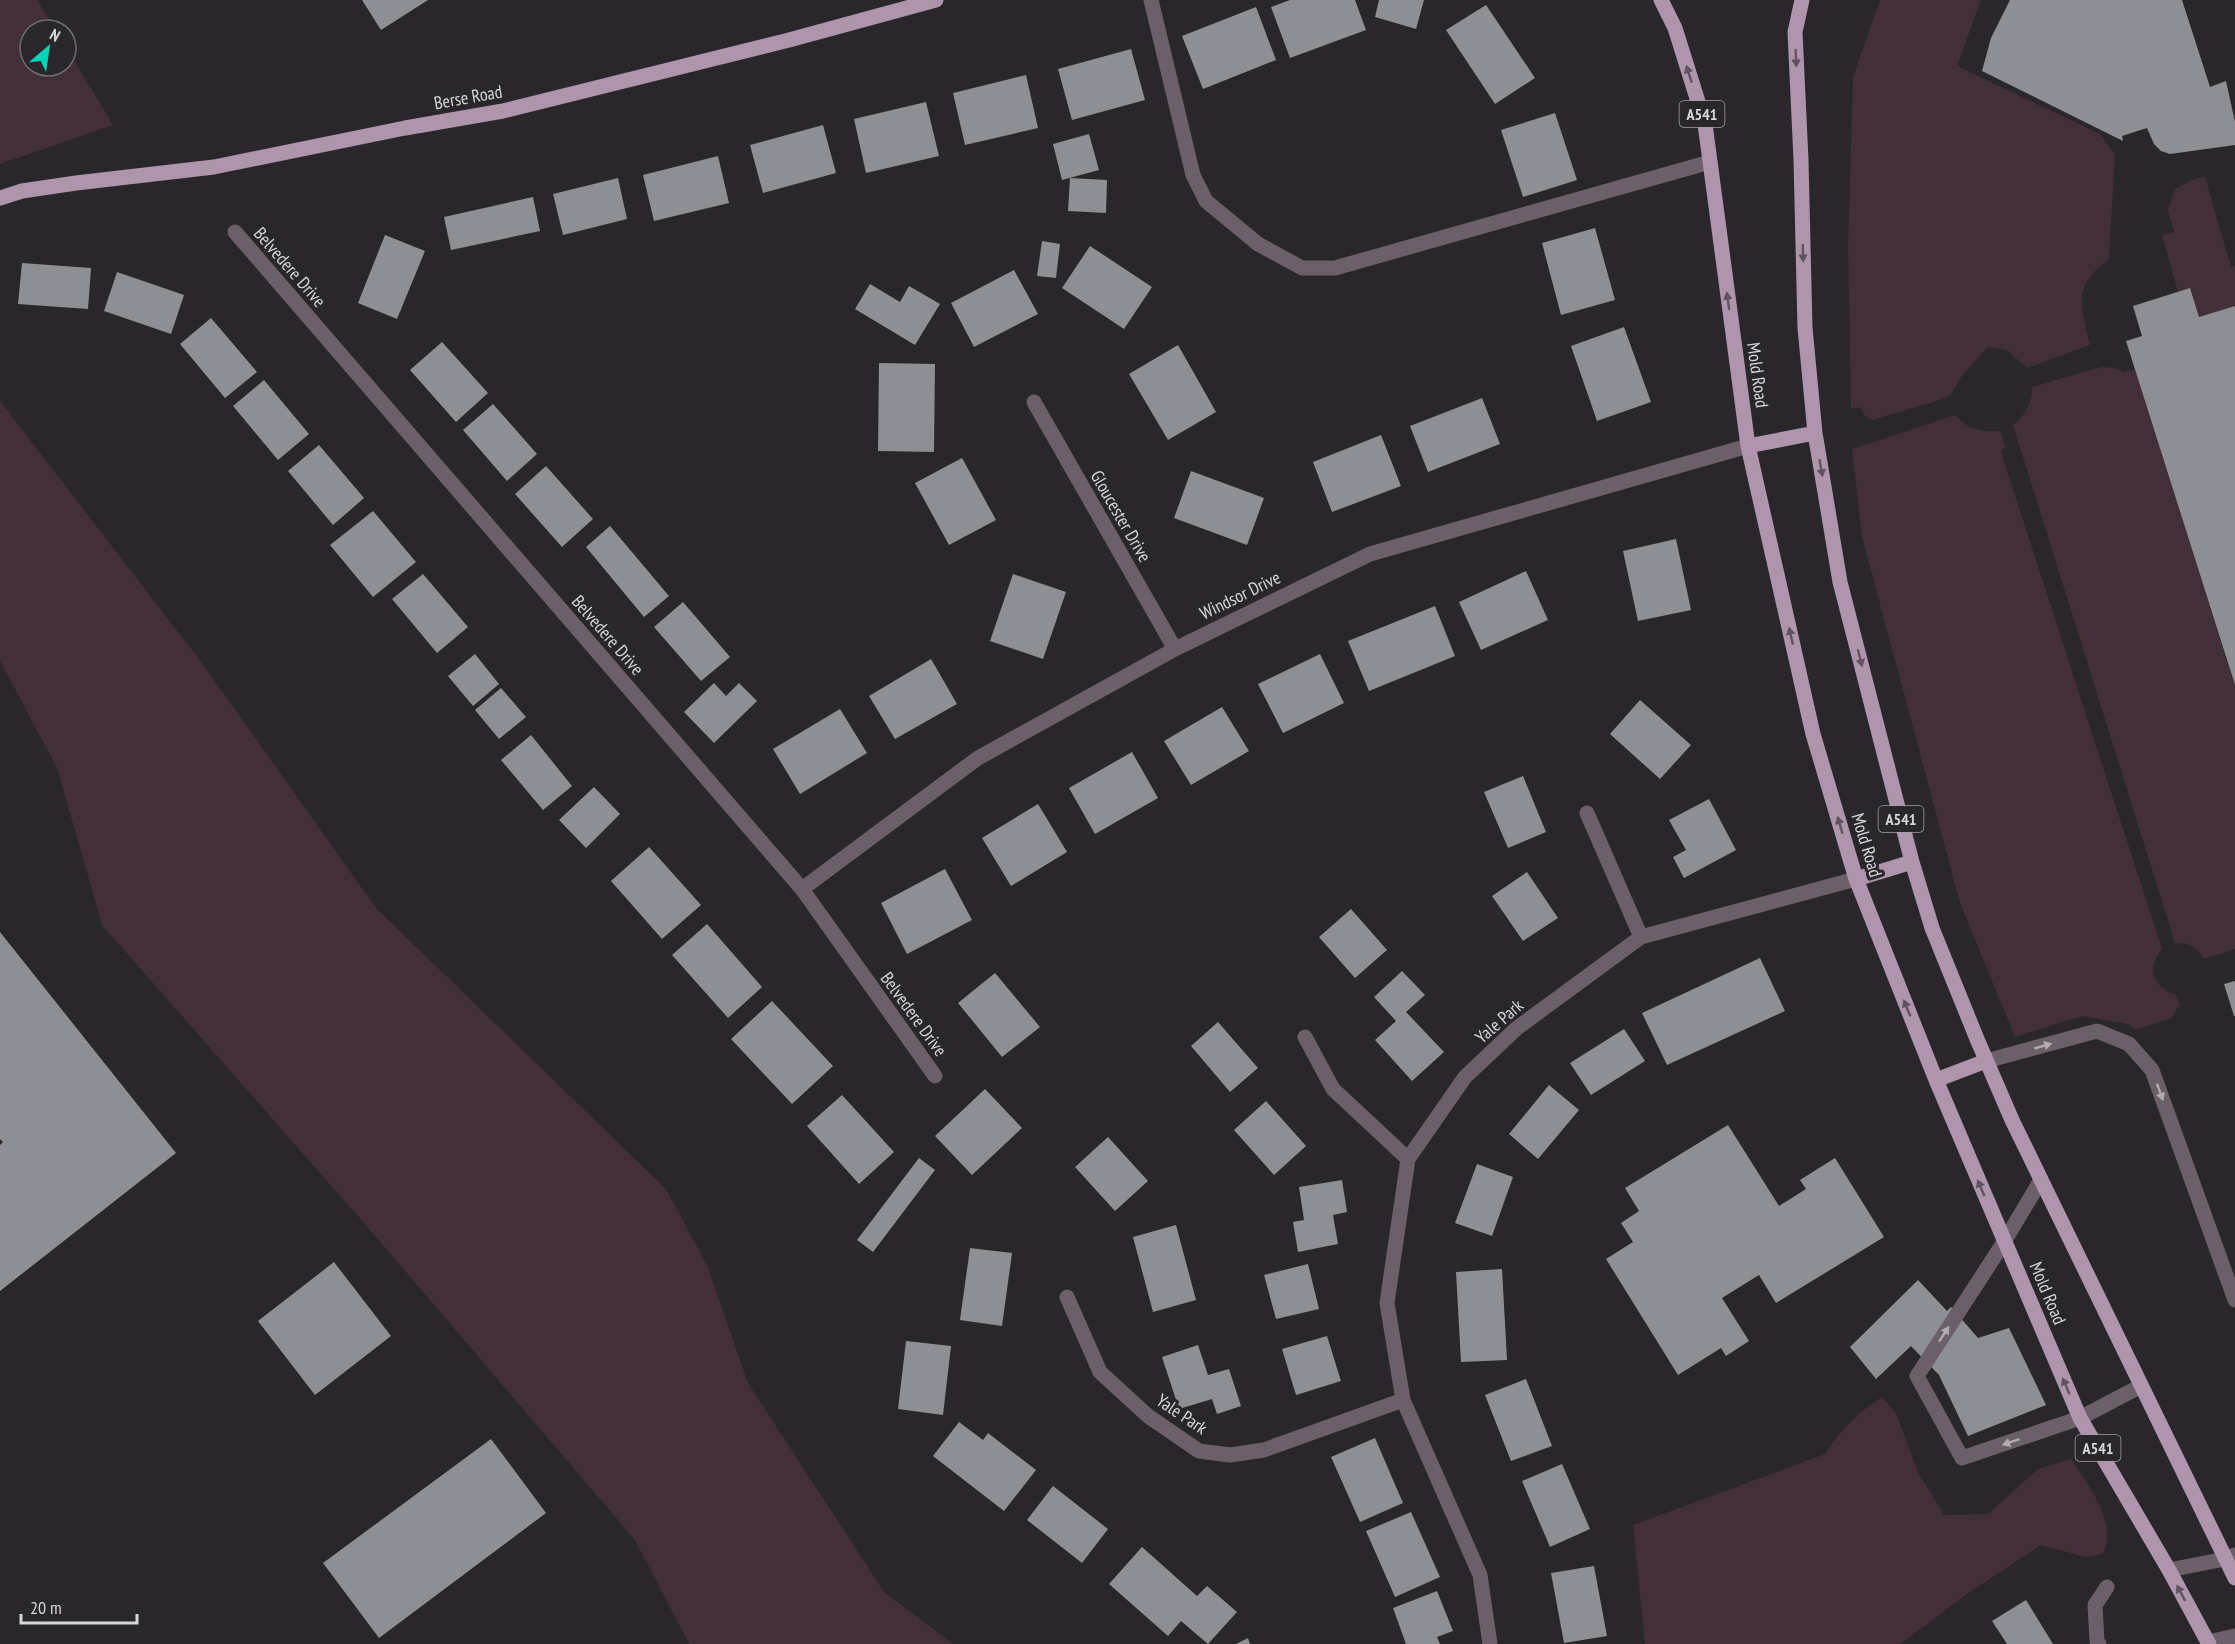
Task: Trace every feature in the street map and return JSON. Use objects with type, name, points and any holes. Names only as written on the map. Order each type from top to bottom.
[{"type":"main road","name":"Berse Road","points":[[0,198],[22,191],[214,166],[503,111],[789,40],[936,0]]},
{"type":"main road","name":"Mold Road","points":[[1661,0],[1675,28],[1705,124],[1748,446],[1813,734],[1856,879],[1936,1080],[2080,1418],[2209,1643]]},
{"type":"main road","name":"A541","points":[[1802,0],[1795,32],[1805,328],[1815,433],[1840,582],[1912,862],[1932,928],[1986,1061],[2141,1386],[2230,1557],[2235,1578]]},
{"type":"main road","points":[[1748,446],[1815,433]]},
{"type":"main road","points":[[1856,879],[1912,862]]},
{"type":"main road","points":[[1936,1080],[1986,1061]]},
{"type":"street","points":[[1151,0],[1193,175],[1206,201],[1258,244],[1302,268],[1335,268],[1710,162]]},
{"type":"street","name":"Belvedere Drive","points":[[235,232],[802,889],[935,1076]]},
{"type":"street","name":"Gloucester Drive","points":[[1034,402],[1174,649]]},
{"type":"street","name":"Windsor Drive","points":[[802,889],[978,758],[1174,649],[1370,554],[1748,446]]},
{"type":"street","points":[[1587,813],[1641,937]]},
{"type":"street","name":"Yale Park","points":[[1490,1644],[1480,1575],[1403,1400],[1387,1303],[1408,1159],[1465,1077],[1517,1028],[1641,937],[1856,879]]},
{"type":"street","points":[[1986,1061],[2097,1031],[2129,1044],[2152,1070],[2235,1300]]},
{"type":"street","points":[[1305,1037],[1333,1089],[1408,1159]]},
{"type":"street","points":[[2041,1180],[2004,1242],[1917,1376],[1962,1458],[2080,1418],[2141,1386]]},
{"type":"street","name":"Yale Park","points":[[1067,1297],[1100,1372],[1148,1416],[1199,1451],[1230,1455],[1264,1450],[1403,1400]]},
{"type":"street","points":[[2169,1570],[2230,1557]]},
{"type":"street","points":[[2099,1644],[2095,1605],[2107,1587]]},
{"type":"street","points":[[2209,1643],[2235,1636]]},
{"type":"shaded area","points":[[0,0],[37,0],[48,18],[18,18],[18,78],[78,78],[78,67],[113,125],[0,164]]},
{"type":"shaded area","points":[[1880,0],[1981,0],[1957,66],[2100,134],[2115,155],[2109,259],[2089,279],[2082,298],[2090,345],[2027,368],[2007,350],[1988,347],[1963,374],[1951,394],[1943,399],[1873,420],[1864,415],[1860,407],[1851,409],[1848,246],[1853,77]]},
{"type":"shaded area","points":[[2205,177],[2231,267],[2235,266],[2235,306],[2199,317],[2190,288],[2178,292],[2162,235],[2174,232],[2168,210],[2175,189],[2194,179]]},
{"type":"shaded area","points":[[2101,367],[2115,368],[2124,372],[2135,369],[2235,687],[2235,949],[2204,959],[2192,946],[2175,943],[2013,425],[2027,409],[2032,387]]},
{"type":"shaded area","points":[[0,401],[202,663],[376,908],[666,1189],[707,1265],[748,1383],[884,1592],[953,1644],[689,1644],[635,1540],[364,1223],[102,925],[57,768],[0,661]]},
{"type":"shaded area","points":[[1955,415],[1975,429],[2000,431],[2005,446],[2001,452],[2162,949],[2154,963],[2154,976],[2162,987],[2176,995],[2181,1007],[2178,1007],[2172,1018],[2135,1030],[2128,1024],[2082,1016],[2015,1037],[1960,903],[1862,537],[1852,449]]},
{"type":"shaded area","points":[[1882,1397],[1896,1413],[1918,1472],[1944,1515],[1988,1514],[2038,1469],[2071,1459],[2093,1492],[2104,1517],[2107,1542],[2103,1554],[2085,1557],[2041,1545],[1967,1594],[1901,1644],[1645,1644],[1633,1525],[1825,1454],[1850,1422]]},
{"type":"building","points":[[362,0],[428,0],[381,30]]},
{"type":"building","points":[[1290,0],[1355,0],[1366,30],[1290,58],[1271,7]]},
{"type":"building","points":[[1379,0],[1424,0],[1416,29],[1375,17]]},
{"type":"building","points":[[2010,0],[2182,0],[2210,87],[2226,81],[2235,122],[2235,145],[2170,154],[2161,151],[2154,144],[2147,128],[2122,136],[2123,141],[1982,71],[1991,38]]},
{"type":"building","points":[[1486,5],[1535,78],[1495,104],[1446,30]]},
{"type":"building","points":[[1256,7],[1276,60],[1203,89],[1182,36]]},
{"type":"building","points":[[1131,49],[1145,100],[1072,120],[1058,69]]},
{"type":"building","points":[[1026,75],[1038,128],[965,145],[953,93]]},
{"type":"building","points":[[926,102],[939,156],[866,173],[854,119]]},
{"type":"building","points":[[1555,113],[1577,180],[1523,197],[1501,130]]},
{"type":"building","points":[[823,125],[836,173],[763,193],[750,145]]},
{"type":"building","points":[[1089,134],[1099,170],[1062,180],[1053,144]]},
{"type":"building","points":[[718,156],[729,203],[654,221],[643,175]]},
{"type":"building","points":[[618,178],[627,219],[563,235],[553,194]]},
{"type":"building","points":[[1070,178],[1107,180],[1106,213],[1068,211]]},
{"type":"building","points":[[533,197],[540,231],[451,250],[444,217]]},
{"type":"building","points":[[1595,228],[1615,300],[1561,315],[1542,243]]},
{"type":"building","points":[[385,235],[425,251],[397,319],[358,303]]},
{"type":"building","points":[[1042,241],[1060,244],[1056,278],[1037,276]]},
{"type":"building","points":[[1090,246],[1152,287],[1124,329],[1062,288]]},
{"type":"building","points":[[22,263],[91,268],[88,309],[18,304]]},
{"type":"building","points":[[1014,270],[1038,314],[974,347],[951,303]]},
{"type":"building","points":[[117,272],[184,295],[171,334],[104,311]]},
{"type":"building","points":[[870,284],[900,302],[909,286],[940,304],[915,345],[855,309]]},
{"type":"building","points":[[2190,288],[2199,317],[2235,306],[2235,685],[2126,341],[2142,336],[2133,306]]},
{"type":"building","points":[[211,318],[257,372],[225,398],[180,344]]},
{"type":"building","points":[[1624,327],[1651,402],[1597,421],[1571,346]]},
{"type":"building","points":[[442,342],[488,393],[456,422],[410,370]]},
{"type":"building","points":[[1178,345],[1216,412],[1168,440],[1129,374]]},
{"type":"building","points":[[879,363],[935,364],[934,452],[878,451]]},
{"type":"building","points":[[264,380],[309,434],[278,460],[233,406]]},
{"type":"building","points":[[1482,398],[1500,444],[1428,472],[1410,426]]},
{"type":"building","points":[[493,404],[537,454],[507,481],[463,430]]},
{"type":"building","points":[[1381,435],[1401,486],[1332,512],[1313,462]]},
{"type":"building","points":[[319,445],[364,498],[333,525],[288,471]]},
{"type":"building","points":[[962,458],[996,520],[949,545],[915,483]]},
{"type":"building","points":[[546,466],[593,519],[562,547],[515,494]]},
{"type":"building","points":[[1191,471],[1264,498],[1247,545],[1174,518]]},
{"type":"building","points":[[373,511],[416,562],[373,597],[330,545]]},
{"type":"building","points":[[610,526],[669,596],[644,617],[586,547]]},
{"type":"building","points":[[1676,539],[1691,610],[1638,621],[1623,551]]},
{"type":"building","points":[[1526,571],[1548,620],[1481,650],[1459,602]]},
{"type":"building","points":[[423,574],[468,627],[437,653],[392,599]]},
{"type":"building","points":[[1013,574],[1066,592],[1043,659],[990,641]]},
{"type":"building","points":[[683,602],[730,657],[701,681],[654,627]]},
{"type":"building","points":[[1435,606],[1455,656],[1369,691],[1348,641]]},
{"type":"building","points":[[475,654],[499,684],[473,706],[448,676]]},
{"type":"building","points":[[1320,654],[1344,703],[1283,733],[1258,684]]},
{"type":"building","points":[[931,659],[957,704],[895,739],[869,696]]},
{"type":"building","points":[[714,683],[726,696],[739,683],[757,701],[714,743],[684,712]]},
{"type":"building","points":[[501,688],[526,717],[499,739],[475,710]]},
{"type":"building","points":[[1640,700],[1691,745],[1660,779],[1610,734]]},
{"type":"building","points":[[1222,707],[1249,751],[1191,785],[1164,741]]},
{"type":"building","points":[[840,709],[867,753],[800,794],[773,749]]},
{"type":"building","points":[[531,735],[572,786],[543,810],[501,760]]},
{"type":"building","points":[[1132,752],[1158,798],[1095,834],[1069,788]]},
{"type":"building","points":[[1523,776],[1546,832],[1508,848],[1484,792]]},
{"type":"building","points":[[594,787],[620,814],[586,848],[559,820]]},
{"type":"building","points":[[1709,799],[1736,850],[1684,878],[1673,857],[1686,850],[1669,820]]},
{"type":"building","points":[[1038,804],[1067,852],[1011,886],[982,838]]},
{"type":"building","points":[[649,847],[701,905],[662,939],[611,881]]},
{"type":"building","points":[[945,869],[972,920],[907,954],[881,903]]},
{"type":"building","points":[[1527,872],[1558,918],[1523,941],[1492,896]]},
{"type":"building","points":[[1351,909],[1387,950],[1355,978],[1319,937]]},
{"type":"building","points":[[707,924],[762,987],[728,1018],[672,955]]},
{"type":"building","points":[[0,932],[176,1153],[0,1291],[0,1145],[3,1142],[0,1139]]},
{"type":"building","points":[[1760,958],[1785,1011],[1667,1065],[1642,1013]]},
{"type":"building","points":[[1402,971],[1425,995],[1406,1012],[1444,1052],[1412,1081],[1375,1040],[1396,1021],[1374,997]]},
{"type":"building","points":[[995,973],[1040,1027],[1002,1057],[958,1003]]},
{"type":"building","points":[[2235,981],[2235,1016],[2234,1016],[2224,984]]},
{"type":"building","points":[[772,1001],[833,1066],[792,1104],[731,1039]]},
{"type":"building","points":[[1218,1022],[1258,1068],[1230,1092],[1191,1046]]},
{"type":"building","points":[[1624,1029],[1645,1061],[1591,1095],[1570,1063]]},
{"type":"building","points":[[1549,1085],[1579,1110],[1538,1159],[1509,1134]]},
{"type":"building","points":[[985,1089],[1022,1128],[972,1175],[935,1136]]},
{"type":"building","points":[[842,1095],[894,1152],[859,1184],[807,1126]]},
{"type":"building","points":[[1266,1101],[1306,1146],[1274,1175],[1234,1130]]},
{"type":"building","points":[[1728,1125],[1779,1206],[1806,1189],[1800,1180],[1835,1158],[1884,1237],[1776,1303],[1759,1275],[1722,1298],[1749,1341],[1726,1356],[1721,1348],[1678,1375],[1606,1259],[1633,1242],[1621,1223],[1639,1211],[1625,1188]]},
{"type":"building","points":[[1108,1137],[1148,1181],[1115,1211],[1075,1167]]},
{"type":"building","points":[[919,1158],[935,1170],[873,1252],[857,1240]]},
{"type":"building","points":[[1477,1164],[1513,1177],[1492,1236],[1455,1223]]},
{"type":"building","points":[[1342,1180],[1347,1212],[1333,1215],[1338,1244],[1298,1252],[1293,1222],[1304,1220],[1299,1187]]},
{"type":"building","points":[[1176,1225],[1196,1300],[1153,1312],[1133,1237]]},
{"type":"building","points":[[970,1248],[1012,1253],[1002,1326],[960,1320]]},
{"type":"building","points":[[334,1262],[391,1336],[315,1395],[258,1321]]},
{"type":"building","points":[[1308,1264],[1319,1309],[1276,1319],[1264,1275]]},
{"type":"building","points":[[1502,1269],[1507,1360],[1461,1362],[1456,1272]]},
{"type":"building","points":[[1918,1280],[1947,1311],[1951,1307],[1978,1338],[2009,1328],[2046,1405],[1968,1436],[1939,1375],[1911,1346],[1876,1379],[1850,1347]]},
{"type":"building","points":[[1327,1336],[1341,1381],[1296,1395],[1282,1349]]},
{"type":"building","points":[[906,1341],[951,1346],[943,1415],[898,1409]]},
{"type":"building","points":[[1198,1345],[1208,1375],[1229,1369],[1241,1406],[1217,1414],[1212,1399],[1179,1409],[1162,1357]]},
{"type":"building","points":[[1526,1379],[1552,1446],[1511,1461],[1485,1395]]},
{"type":"building","points":[[959,1422],[983,1440],[988,1433],[1036,1470],[1004,1511],[933,1456]]},
{"type":"building","points":[[1375,1438],[1403,1503],[1360,1522],[1331,1457]]},
{"type":"building","points":[[491,1439],[546,1513],[379,1638],[323,1563]]},
{"type":"building","points":[[1562,1464],[1590,1529],[1550,1547],[1522,1481]]},
{"type":"building","points":[[1053,1486],[1108,1529],[1082,1563],[1027,1520]]},
{"type":"building","points":[[1411,1512],[1440,1577],[1395,1597],[1366,1531]]},
{"type":"building","points":[[1142,1547],[1197,1596],[1207,1586],[1237,1612],[1208,1644],[1181,1621],[1168,1636],[1109,1584]]},
{"type":"building","points":[[1594,1566],[1607,1636],[1564,1643],[1551,1573]]},
{"type":"building","points":[[1437,1591],[1453,1631],[1437,1637],[1440,1644],[1406,1644],[1393,1608]]},
{"type":"building","points":[[2026,1600],[2053,1644],[2007,1644],[1992,1621]]},
{"type":"building","points":[[1248,1638],[1250,1644],[1236,1644]]}]
